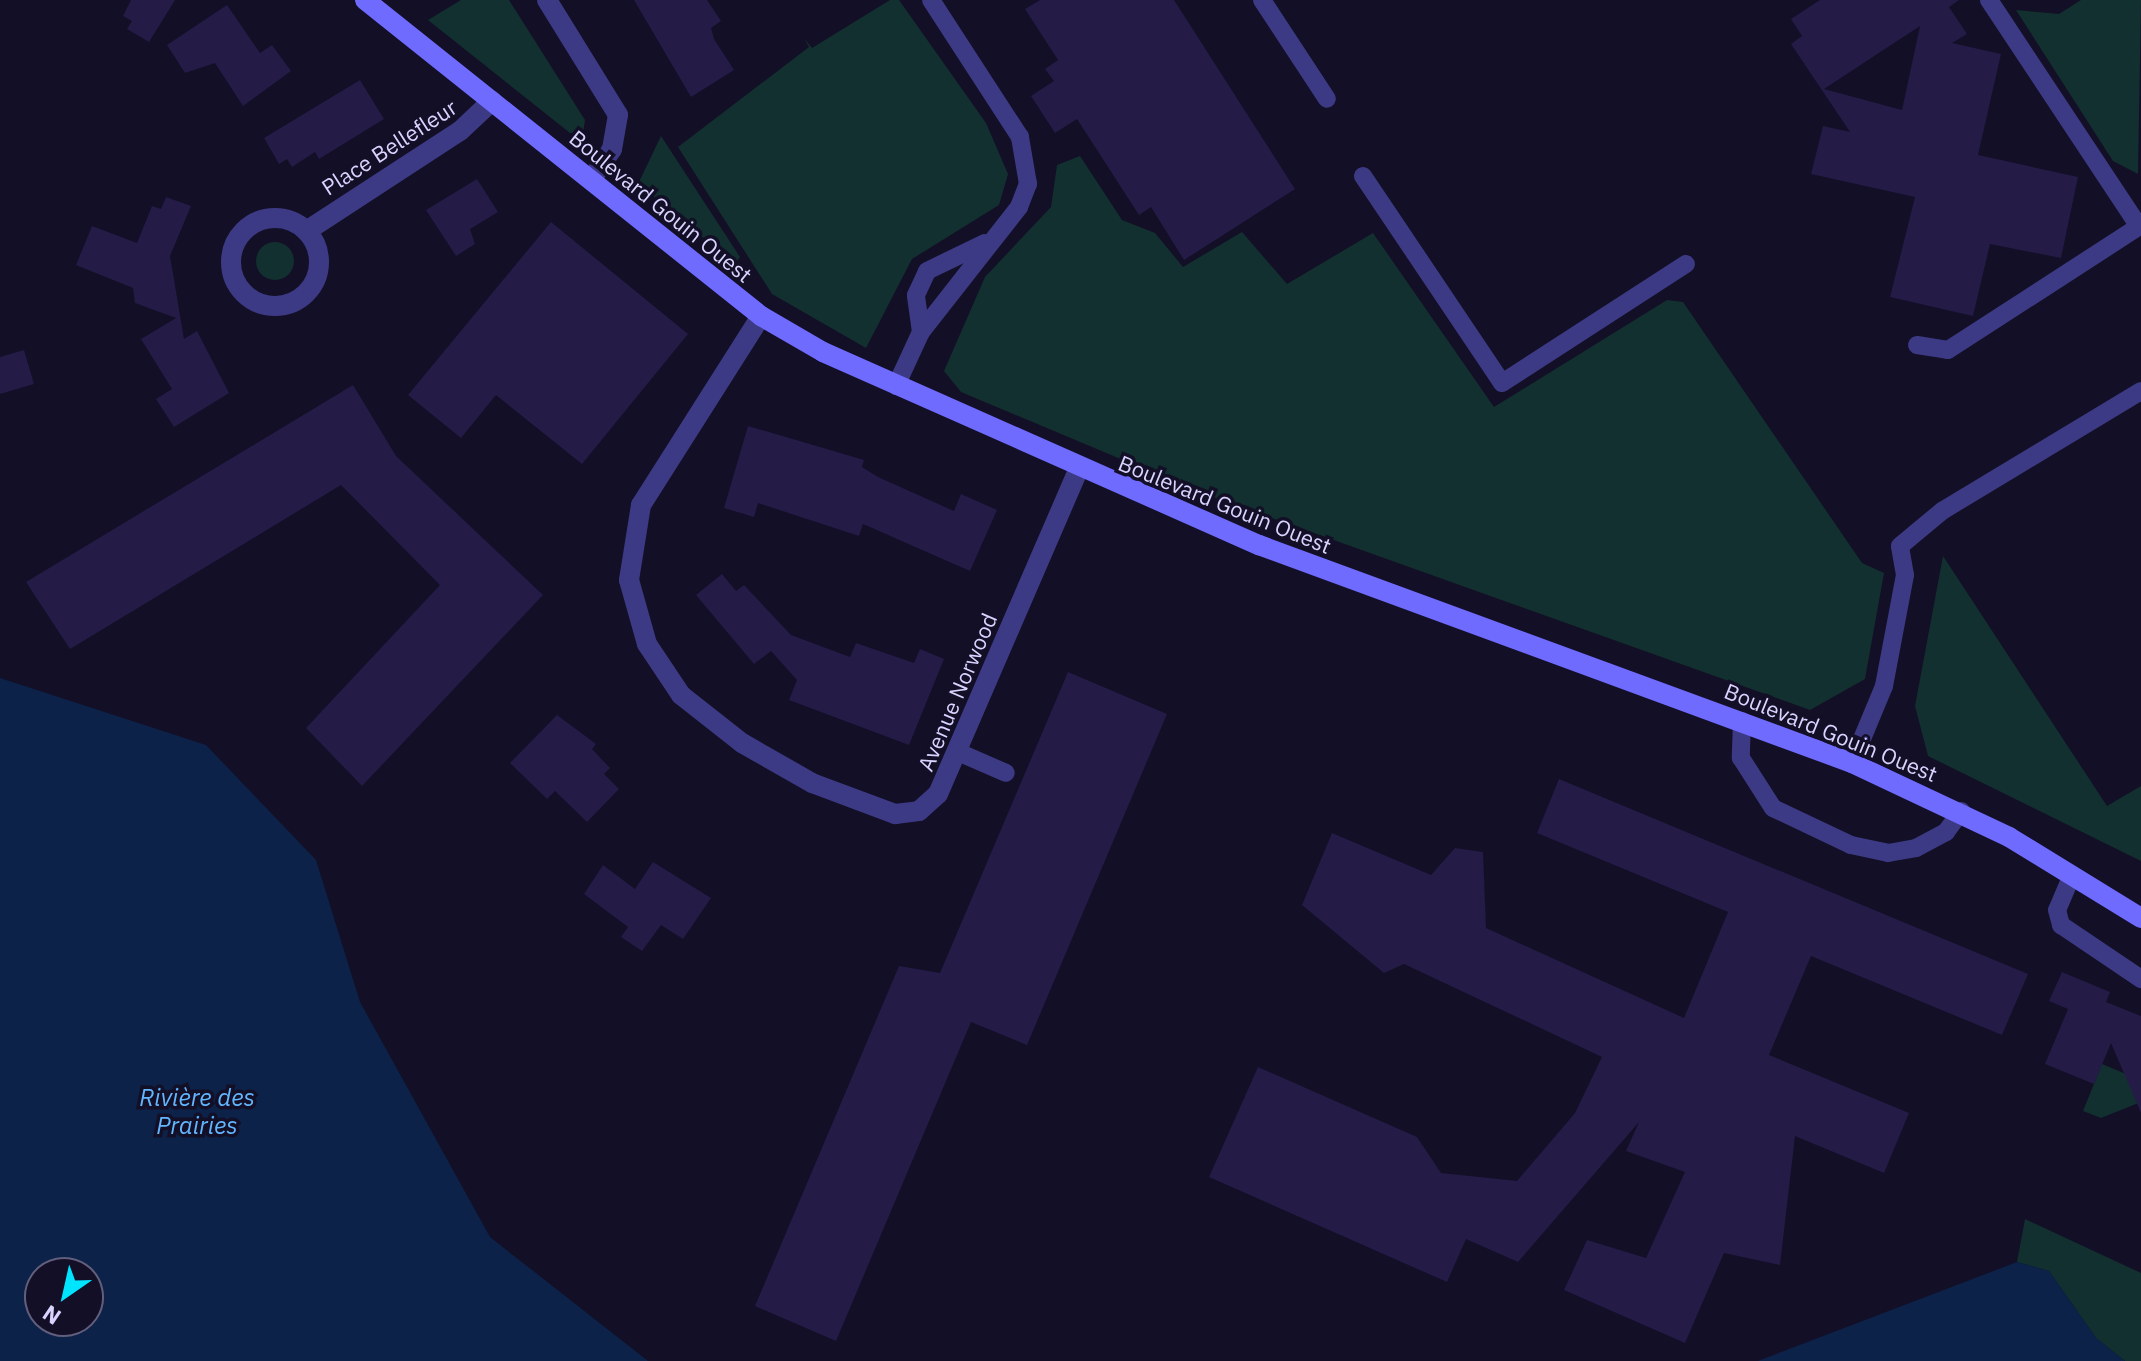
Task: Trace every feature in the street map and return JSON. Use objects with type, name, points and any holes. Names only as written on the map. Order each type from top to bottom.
[{"type":"street","name":"Boulevard Gouin Ouest","points":[[365,0],[761,316],[896,386],[1078,470],[1388,596],[1852,763],[1961,811],[2141,918]]},
{"type":"street","points":[[547,0],[618,115],[612,149],[592,179]]},
{"type":"street","name":"Place Bellefleur","points":[[308,230],[460,131],[492,101]]},
{"type":"street","points":[[280,217],[308,230],[315,266],[303,297],[277,307],[244,293],[232,265],[245,230],[280,217]]},
{"type":"street","name":"Avenue Norwood","points":[[761,316],[635,521],[629,580],[647,644],[666,677],[717,726],[812,783],[879,810],[910,814],[928,805],[958,752],[1078,470]]},
{"type":"lane","points":[[896,386],[921,332],[946,307],[987,242],[1019,207],[1028,159],[931,0]]},
{"type":"lane","points":[[1262,0],[1327,99]]},
{"type":"lane","points":[[1917,345],[1948,350],[2140,226],[1989,0]]},
{"type":"lane","points":[[1363,176],[1502,383],[1686,264]]},
{"type":"lane","points":[[921,332],[916,295],[927,271],[987,242]]},
{"type":"lane","points":[[1852,763],[1884,686],[1905,575],[1900,546],[1942,511],[2141,391]]},
{"type":"lane","points":[[1742,721],[1741,758],[1765,800],[1851,845],[1888,853],[1916,848],[1946,832],[1961,811]]},
{"type":"lane","points":[[958,752],[1006,773]]},
{"type":"lane","points":[[2072,875],[2057,910],[2061,925],[2141,979]]},
{"type":"green space","points":[[461,0],[509,0],[585,120],[583,133],[570,133],[428,20]]},
{"type":"green space","points":[[890,0],[899,0],[986,123],[1008,174],[999,205],[912,259],[866,348],[772,294],[678,147],[809,47],[804,38],[812,48]]},
{"type":"green space","points":[[2081,0],[2141,0],[2138,174],[2113,161],[2016,10],[2059,14]]},
{"type":"green space","points":[[661,136],[740,257],[735,264],[638,184]]},
{"type":"green space","points":[[1080,156],[1122,220],[1155,233],[1183,267],[1242,232],[1287,284],[1373,233],[1494,407],[1667,300],[1683,302],[1862,563],[1884,573],[1865,679],[1810,710],[1199,492],[961,392],[944,371],[985,277],[1051,207],[1057,165]]},
{"type":"green space","points":[[275,242],[288,248],[294,261],[288,274],[275,280],[262,274],[256,261],[262,248]]},
{"type":"green space","points":[[1943,556],[2107,806],[2141,786],[2141,861],[1928,756],[1915,706]]},
{"type":"green space","points":[[2102,1064],[2126,1074],[2141,1102],[2101,1118],[2083,1111]]},
{"type":"green space","points":[[2025,1219],[2141,1273],[2141,1361],[2125,1361],[2096,1338],[2049,1271],[2017,1262]]},
{"type":"water","name":"Rivière des Prairies","points":[[0,678],[206,745],[316,860],[360,1002],[490,1237],[648,1361],[0,1361]]},
{"type":"water","points":[[2017,1262],[2049,1271],[2096,1338],[2125,1361],[1758,1361]]},
{"type":"building","points":[[131,0],[175,0],[149,42],[127,29],[132,21],[123,16]]},
{"type":"building","points":[[634,0],[707,0],[721,21],[711,28],[714,39],[734,70],[691,97]]},
{"type":"building","points":[[1040,0],[1174,0],[1295,189],[1184,260],[1151,207],[1139,215],[1077,119],[1055,133],[1031,96],[1054,81],[1045,69],[1058,60],[1025,9]]},
{"type":"building","points":[[1820,0],[1959,0],[1949,7],[1967,34],[1952,43],[2001,54],[1978,155],[2078,177],[2061,258],[1990,244],[1973,316],[1890,297],[1915,197],[1811,174],[1823,126],[1850,132],[1791,44],[1802,36],[1791,19]],"holes":[[[1920,26],[1902,110],[1824,89]]]},
{"type":"building","points":[[227,5],[260,53],[272,45],[291,71],[243,106],[215,63],[185,73],[167,45]]},
{"type":"building","points":[[360,80],[384,119],[319,159],[315,152],[292,167],[287,159],[279,164],[264,138]]},
{"type":"building","points":[[477,179],[498,212],[470,229],[475,244],[456,256],[426,210]]},
{"type":"building","points":[[166,197],[191,206],[170,256],[184,339],[197,331],[229,393],[174,427],[156,399],[172,389],[141,339],[176,318],[135,303],[133,288],[76,265],[92,226],[137,243],[152,206],[161,209]]},
{"type":"building","points":[[551,222],[688,334],[582,464],[496,395],[461,438],[408,395]]},
{"type":"building","points":[[24,350],[34,384],[0,394],[0,357]]},
{"type":"building","points":[[353,385],[396,456],[543,595],[362,786],[306,728],[440,585],[341,485],[70,649],[26,582]]},
{"type":"building","points":[[748,426],[864,460],[862,467],[878,477],[954,511],[961,494],[997,510],[970,571],[863,524],[859,536],[758,503],[754,517],[724,508]]},
{"type":"building","points":[[722,574],[736,591],[744,585],[791,635],[850,657],[856,643],[914,663],[920,649],[944,659],[909,745],[789,700],[797,680],[771,651],[754,664],[696,595]]},
{"type":"building","points":[[1068,672],[1167,714],[1027,1045],[971,1022],[836,1341],[755,1306],[899,966],[940,973]]},
{"type":"building","points":[[557,715],[596,744],[592,749],[610,768],[604,774],[619,789],[587,822],[555,791],[547,799],[510,763]]},
{"type":"building","points":[[1559,779],[2028,974],[2002,1035],[1811,956],[1769,1055],[1909,1113],[1884,1173],[1795,1136],[1780,1265],[1724,1253],[1685,1343],[1564,1290],[1587,1240],[1646,1258],[1685,1172],[1626,1151],[1639,1122],[1518,1262],[1466,1239],[1447,1282],[1209,1177],[1258,1067],[1417,1137],[1441,1173],[1517,1181],[1575,1113],[1602,1057],[1404,964],[1384,973],[1302,905],[1332,833],[1431,875],[1455,848],[1483,852],[1486,928],[1684,1018],[1728,912],[1537,833]]},
{"type":"building","points":[[653,862],[711,898],[683,939],[661,925],[642,951],[621,937],[628,927],[584,894],[603,865],[635,889]]},
{"type":"building","points":[[2062,972],[2110,992],[2106,1002],[2141,1016],[2141,1113],[2111,1043],[2094,1084],[2045,1064],[2068,1009],[2049,1001]]}]
